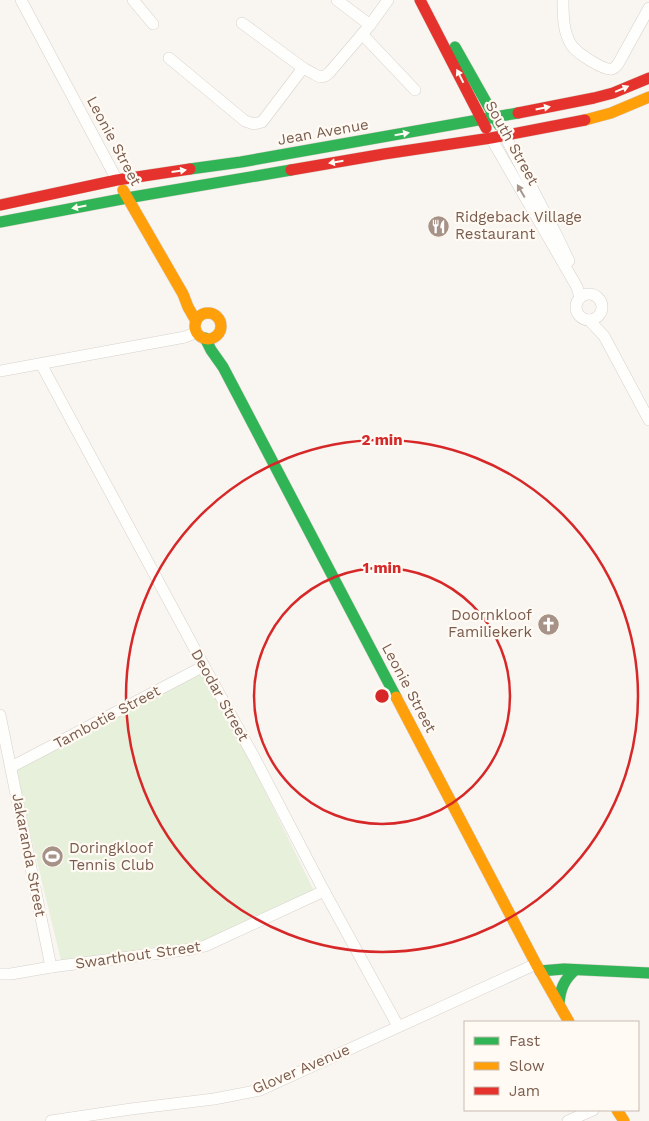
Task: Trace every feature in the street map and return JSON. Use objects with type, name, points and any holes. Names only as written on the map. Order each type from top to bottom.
[{"type":"street","name":"Leonie Street","points":[[21,0],[117,180],[183,294],[199,329],[223,367],[538,968],[568,1021]]},
{"type":"street","points":[[133,0],[153,24]]},
{"type":"street","points":[[337,0],[366,29],[415,90]]},
{"type":"street","points":[[242,23],[303,68],[317,76],[325,76],[329,74],[388,0]]},
{"type":"street","name":"South Street","points":[[420,0],[491,138],[576,288],[584,296]]},
{"type":"street","name":"South Street","points":[[429,0],[505,136],[556,234],[584,296]]},
{"type":"street","points":[[563,0],[565,28],[572,46],[590,60],[608,69],[614,68],[618,64],[649,8]]},
{"type":"street","points":[[169,58],[245,121],[254,124],[262,122],[303,68]]},
{"type":"street","name":"Jean Avenue","points":[[0,205],[117,180],[241,162],[482,120],[603,96],[649,78]]},
{"type":"street","points":[[0,222],[384,154],[505,136],[595,118],[649,97]]},
{"type":"street","name":"Leonie Street","points":[[183,294],[211,313]]},
{"type":"street","points":[[604,336],[600,301],[594,296],[584,296],[576,306],[578,314],[589,320],[604,336],[649,420]]},
{"type":"street","points":[[589,320],[594,319],[600,312]]},
{"type":"street","points":[[205,313],[216,315],[219,319],[220,329],[215,336],[210,338],[199,329],[200,316],[205,313]]},
{"type":"street","points":[[0,371],[175,339],[189,336],[199,329]]},
{"type":"street","name":"Leonie Street","points":[[218,333],[223,367]]},
{"type":"street","name":"Deodar Street","points":[[41,364],[398,1026]]},
{"type":"street","name":"Tambotie Street","points":[[11,767],[204,666]]},
{"type":"street","name":"Jakaranda Street","points":[[0,715],[52,967]]},
{"type":"street","name":"Swarthout Street","points":[[0,974],[205,946],[324,891]]},
{"type":"street","points":[[538,968],[649,973]]},
{"type":"street","name":"Glover Avenue","points":[[51,1121],[214,1099],[260,1090],[398,1026],[538,968]]},
{"type":"street","points":[[559,1004],[560,991],[564,980],[575,970]]},
{"type":"street","points":[[568,1121],[592,1111]]},
{"type":"green space","points":[[203,672],[240,740],[315,893],[204,944],[62,964],[15,771]]},
{"type":"traffic: fast","points":[[455,47],[499,125]]},
{"type":"traffic: fast","points":[[190,169],[241,162],[518,113]]},
{"type":"traffic: fast","points":[[0,222],[291,170]]},
{"type":"traffic: fast","points":[[205,338],[223,367],[396,697]]},
{"type":"traffic: fast","points":[[540,971],[564,969],[649,973]]},
{"type":"traffic: fast","points":[[559,1004],[563,985],[575,970]]},
{"type":"traffic: slow","points":[[585,120],[611,113],[649,97]]},
{"type":"traffic: slow","points":[[123,190],[183,294],[196,321]]},
{"type":"traffic: slow","points":[[208,313],[217,317],[221,326],[217,335],[208,339],[199,335],[195,326],[199,317],[208,313]]},
{"type":"traffic: slow","points":[[396,697],[536,964],[568,1021]]},
{"type":"traffic: slow","points":[[618,1111],[624,1121]]},
{"type":"traffic: jam","points":[[420,0],[486,128]]},
{"type":"traffic: jam","points":[[518,113],[613,93],[649,78]]},
{"type":"traffic: jam","points":[[291,170],[491,138],[585,120]]},
{"type":"traffic: jam","points":[[0,205],[117,180],[190,169]]},
{"type":"place","name":"Ridgeback Village Restaurant","points":[[439,226]]},
{"type":"place","name":"Doornkloof Familiekerk","points":[[548,624]]},
{"type":"place","name":"Doringkloof Tennis Club","points":[[53,857]]}]
